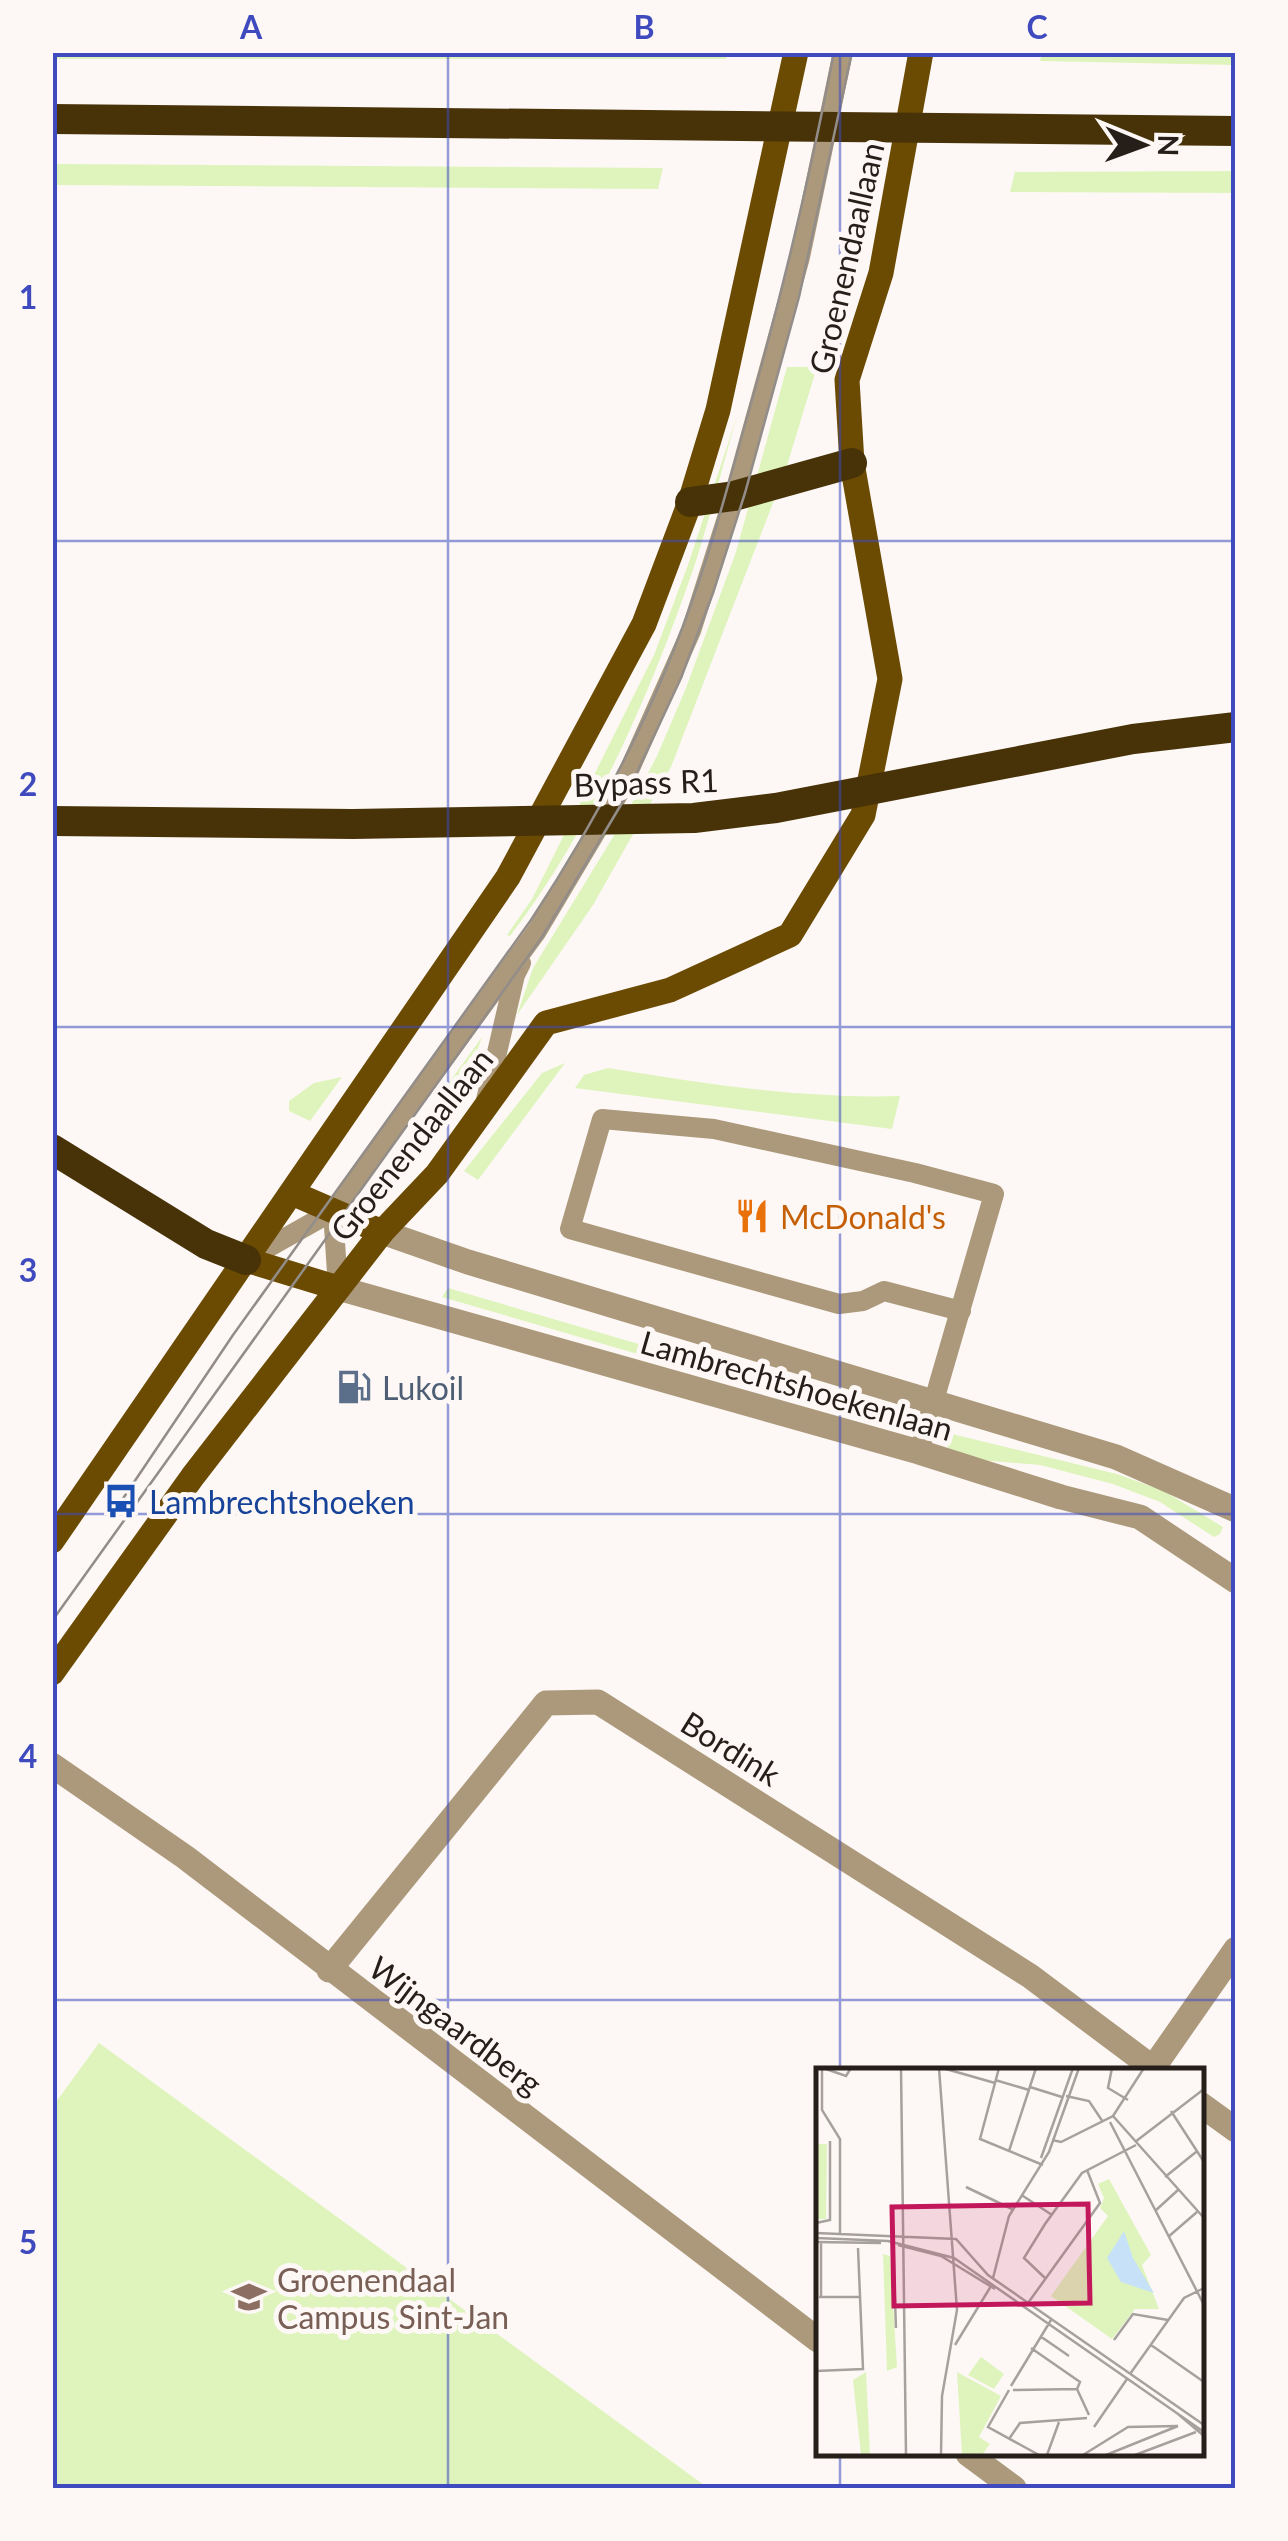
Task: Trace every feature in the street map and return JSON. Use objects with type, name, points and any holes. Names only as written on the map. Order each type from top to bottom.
[{"type":"highway","points":[[52,119],[1236,131]]},
{"type":"highway","points":[[690,502],[734,496],[852,462]]},
{"type":"highway","name":"Bypass R1","points":[[52,821],[353,824],[694,818],[776,808],[1133,740],[1236,728]]},
{"type":"highway","points":[[52,1149],[206,1244],[246,1260]]},
{"type":"main road","name":"Groenendaallaan","points":[[52,1541],[508,877],[644,624],[690,502],[718,410],[796,52]]},
{"type":"main road","name":"Groenendaallaan","points":[[52,1673],[193,1476],[382,1232],[437,1174],[546,1023],[670,990],[790,935],[863,814],[890,678],[852,462],[848,380],[881,273],[921,52]]},
{"type":"main road","points":[[292,1193],[382,1232]]},
{"type":"main road","points":[[246,1260],[338,1288]]},
{"type":"street","name":"Lambrechtshoekenlaan","points":[[382,1232],[486,1268],[1116,1457],[1236,1510]]},
{"type":"street","name":"Lambrechtshoekenlaan","points":[[338,1288],[1140,1517],[1232,1571]]},
{"type":"street","name":"Bordink","points":[[329,1970],[546,1703],[598,1702],[1030,1976],[1152,2068]]},
{"type":"street","name":"Wijngaardberg","points":[[52,1765],[185,1857],[816,2338]]},
{"type":"street","points":[[1156,2068],[1236,1949]]},
{"type":"street","points":[[1203,2106],[1236,2130]]},
{"type":"street","points":[[971,2456],[1014,2488]]},
{"type":"lane","points":[[484,1112],[515,975],[537,930],[619,793],[690,631],[734,496],[800,256],[844,52]]},
{"type":"lane","points":[[246,1260],[333,1211],[537,930]]},
{"type":"lane","points":[[919,1452],[936,1400],[994,1194],[714,1129],[602,1119],[570,1229],[838,1304],[863,1302],[884,1290],[961,1311]]},
{"type":"lane","points":[[333,1211],[338,1288]]},
{"type":"green space","points":[[53,52],[727,53],[726,59],[53,59]]},
{"type":"green space","points":[[1042,53],[1235,53],[1235,65],[1040,61]]},
{"type":"green space","points":[[53,164],[663,168],[658,189],[53,185]]},
{"type":"green space","points":[[1235,171],[1235,193],[1010,192],[1015,172]]},
{"type":"green space","points":[[787,367],[817,367],[785,472],[671,767],[593,905],[517,1015],[533,968],[621,824],[657,756],[686,688],[736,552]]},
{"type":"green space","points":[[737,416],[693,570],[637,713],[567,851],[510,936],[507,935],[532,899],[654,655]]},
{"type":"green space","points":[[482,1037],[465,1085],[410,1154],[402,1148]]},
{"type":"green space","points":[[565,1063],[478,1180],[464,1171],[542,1073]]},
{"type":"green space","points":[[608,1068],[790,1093],[900,1096],[892,1129],[575,1088],[584,1075]]},
{"type":"green space","points":[[342,1077],[310,1121],[289,1111],[289,1101],[314,1083]]},
{"type":"green space","points":[[448,1288],[870,1412],[868,1421],[442,1297]]},
{"type":"green space","points":[[948,1433],[1117,1474],[1164,1491],[1223,1527],[1214,1537],[1160,1502],[1113,1484],[1040,1465],[980,1460],[948,1448],[944,1437]]},
{"type":"green space","name":"Groenendaal Campus Sint-Jan","points":[[99,2043],[708,2488],[53,2488],[53,2106]]},
{"type":"tram line","points":[[122,1500],[233,1335],[531,920],[626,756],[666,670],[718,521],[783,284],[834,52]]},
{"type":"tram line","points":[[52,1621],[542,937],[625,798],[681,678],[745,493],[799,297],[852,52]]},
{"type":"place","name":"McDonald's","points":[[752,1216]]},
{"type":"place","name":"Lukoil","points":[[354,1387]]},
{"type":"place","name":"Lambrechtshoeken","points":[[121,1501]]},
{"type":"place","name":"Groenendaal Campus Sint-Jan","points":[[249,2297]]}]
